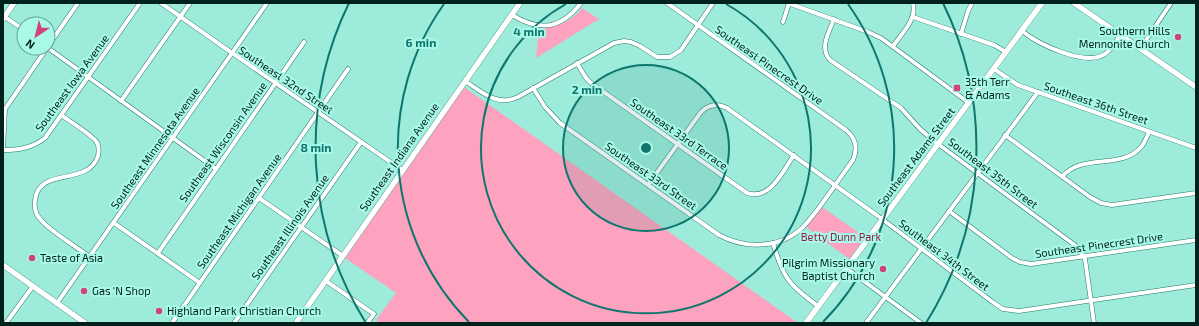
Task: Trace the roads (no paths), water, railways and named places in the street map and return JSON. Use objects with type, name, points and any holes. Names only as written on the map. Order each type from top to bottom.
[{"type":"main road","points":[[4,18],[14,3]]},
{"type":"main road","name":"Southeast Indiana Avenue","points":[[296,323],[520,3]]},
{"type":"main road","name":"Southeast Adams Street","points":[[806,323],[1042,3]]},
{"type":"main road","points":[[1074,3],[1196,87]]},
{"type":"main road","points":[[3,265],[82,322]]},
{"type":"street","points":[[56,35],[78,3]]},
{"type":"street","name":"Southeast Iowa Avenue","points":[[3,149],[23,149],[34,145],[48,134],[140,3]]},
{"type":"street","name":"Southeast 32nd Street","points":[[161,3],[402,170]]},
{"type":"street","points":[[121,101],[190,3]]},
{"type":"street","name":"Southeast Minnesota Avenue","points":[[57,303],[267,3]]},
{"type":"street","points":[[512,15],[530,24],[548,26],[561,22],[570,16],[582,3]]},
{"type":"street","name":"Southeast Pinecrest Drive","points":[[667,3],[849,133],[854,139],[856,145]]},
{"type":"street","points":[[465,80],[489,98],[499,101],[514,99],[611,44],[624,41],[636,44],[658,57],[670,57],[681,50],[713,3]]},
{"type":"street","points":[[783,22],[789,3],[874,34],[893,46],[969,102]]},
{"type":"street","points":[[893,46],[913,17],[913,3]]},
{"type":"street","points":[[961,34],[972,3]]},
{"type":"street","points":[[1140,49],[1171,3]]},
{"type":"street","points":[[913,17],[994,45],[1006,52]]},
{"type":"street","points":[[4,18],[16,25]]},
{"type":"street","name":"Southeast 35th Street","points":[[834,19],[824,46],[828,59],[901,108],[920,129],[938,144],[1073,243],[1081,251],[1084,257]]},
{"type":"street","points":[[1022,31],[1040,43],[1078,57],[1090,58],[1099,57],[1106,54],[1120,35]]},
{"type":"street","name":"Southeast Wisconsin Avenue","points":[[158,253],[304,42]]},
{"type":"street","points":[[56,53],[166,133],[172,139],[216,169]]},
{"type":"street","points":[[3,149],[4,112],[6,106],[42,56]]},
{"type":"street","name":"Southeast 33rd Terrace","points":[[577,64],[591,83],[745,192],[759,194],[771,188],[794,155]]},
{"type":"street","name":"Southeast Michigan Avenue","points":[[172,323],[348,69]]},
{"type":"street","name":"Southeast 36th Street","points":[[994,69],[1014,83],[1196,148]]},
{"type":"street","name":"Southeast 33rd Street","points":[[533,88],[545,107],[560,123],[712,230],[726,239],[748,245],[773,243],[787,238],[802,228],[853,160],[856,145]]},
{"type":"street","points":[[866,323],[1038,92]]},
{"type":"street","name":"Southeast 34th Street","points":[[678,144],[701,112],[707,107],[715,105],[727,108],[882,219],[1003,309],[1019,311],[1196,285]]},
{"type":"street","points":[[62,115],[95,140],[98,146],[98,154],[92,165],[87,170],[78,174],[54,178],[44,184],[36,196],[36,210],[39,218],[46,226],[90,257]]},
{"type":"street","points":[[1062,177],[1069,170],[1077,166],[1122,159],[1130,156],[1143,144],[1149,132]]},
{"type":"street","points":[[1005,135],[1093,200],[1106,204],[1112,205],[1196,193]]},
{"type":"street","name":"Southeast Illinois Avenue","points":[[234,323],[361,142]]},
{"type":"street","points":[[648,185],[678,144]]},
{"type":"street","points":[[259,198],[343,256]]},
{"type":"street","name":"Southeast Pinecrest Drive","points":[[949,211],[1012,258],[1020,262],[1037,264],[1196,240]]},
{"type":"street","points":[[114,222],[200,283]]},
{"type":"street","points":[[773,243],[780,267],[786,277],[801,294],[818,306]]},
{"type":"street","points":[[1084,257],[1094,323]]},
{"type":"street","points":[[846,268],[922,323]]},
{"type":"street","points":[[326,281],[374,314],[367,323]]},
{"type":"street","points":[[6,323],[33,286]]},
{"type":"place","name":"Southern Hills Mennonite Church","points":[[1178,37]]},
{"type":"place","name":"35th Terr & Adams","points":[[957,88]]},
{"type":"place","name":"Taste of Asia","points":[[32,258]]},
{"type":"place","name":"Pilgrim Missionary Baptist Church","points":[[883,269]]},
{"type":"place","name":"Gas 'N Shop","points":[[84,291]]},
{"type":"place","name":"Highland Park Christian Church","points":[[159,311]]},
{"type":"park label","name":"Betty Dunn Park","points":[[841,237]]}]
